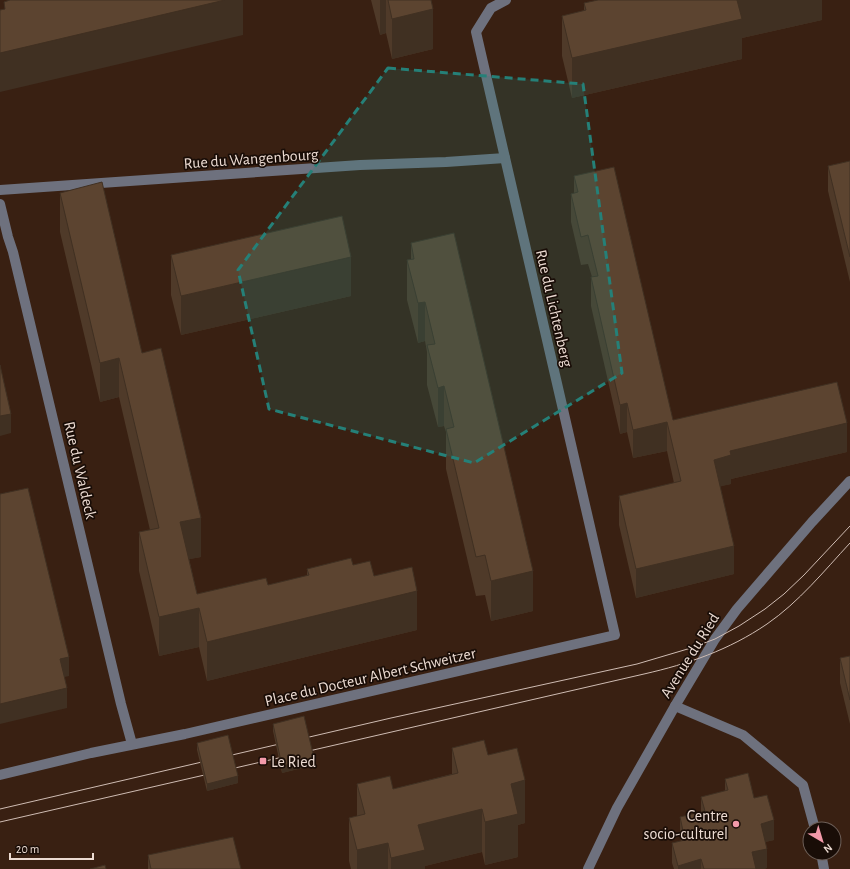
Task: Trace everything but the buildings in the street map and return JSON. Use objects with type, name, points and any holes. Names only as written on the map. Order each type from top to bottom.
[{"type":"street","name":"Rue du Lichtenberg","points":[[506,0],[491,8],[476,32],[615,635]]},
{"type":"street","name":"Rue du Wangenbourg","points":[[0,190],[360,165],[505,158]]},
{"type":"street","name":"Rue du Waldeck","points":[[0,204],[13,252],[120,704],[132,744]]},
{"type":"street","name":"Avenue du Ried","points":[[588,869],[617,808],[715,639],[737,609],[812,522],[850,481]]},
{"type":"street","name":"Place du Docteur Albert Schweitzer","points":[[0,775],[615,635]]},
{"type":"street","points":[[675,706],[743,735],[803,785],[813,821]]},
{"type":"highlighted area","points":[[388,68],[583,84],[622,373],[474,463],[269,409],[238,270]]},
{"type":"tram line","points":[[0,809],[391,718],[637,664],[691,648],[715,639],[739,626],[765,609],[804,575],[850,526]]},
{"type":"tram line","points":[[0,822],[644,674],[692,661],[723,649],[767,624],[790,606],[811,586],[850,543]]},
{"type":"place","name":"Le Ried","points":[[263,761]]},
{"type":"place","name":"Centre socio-culturel","points":[[736,824]]}]
